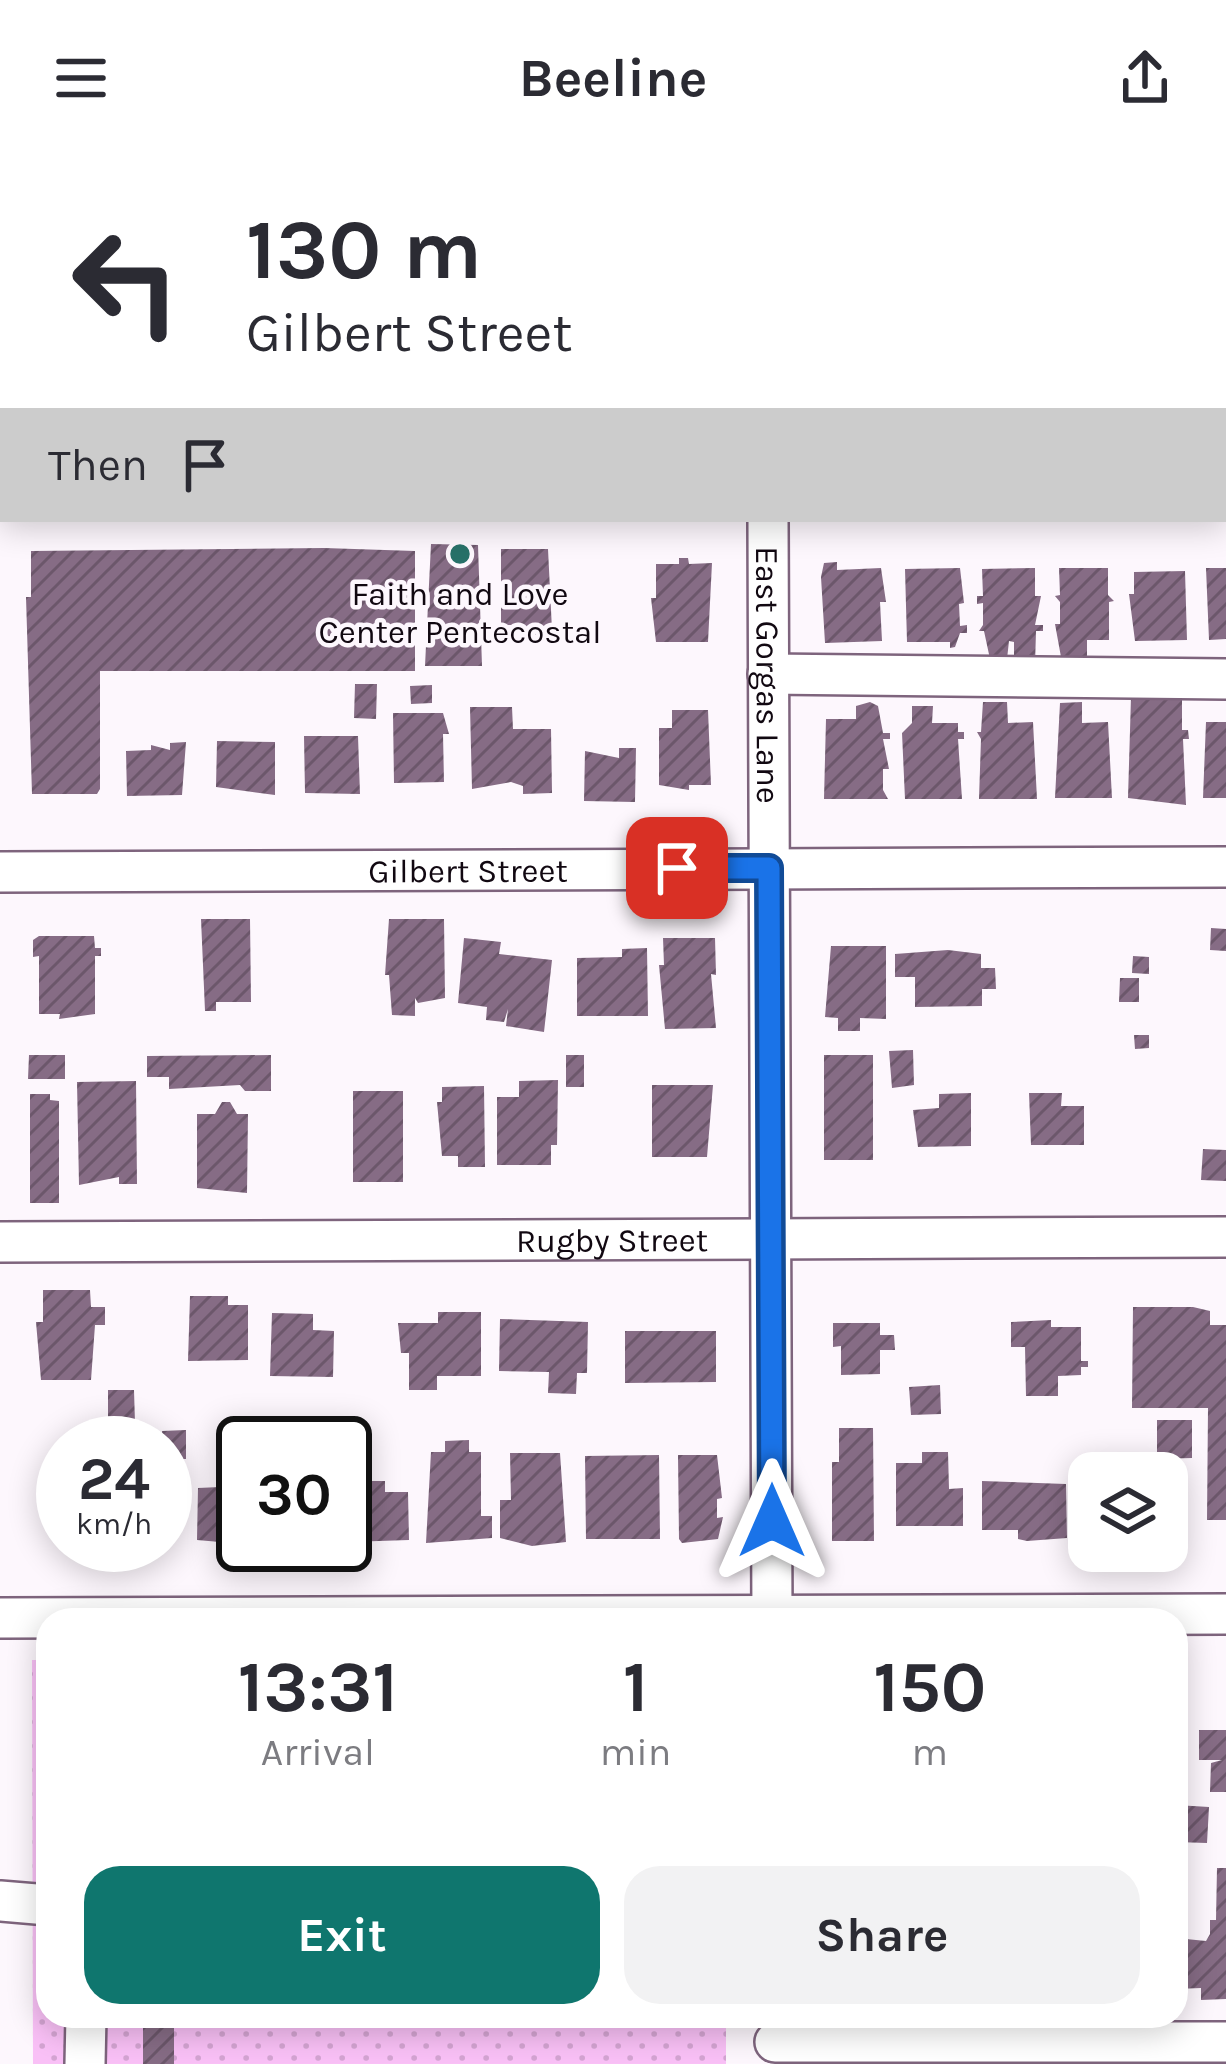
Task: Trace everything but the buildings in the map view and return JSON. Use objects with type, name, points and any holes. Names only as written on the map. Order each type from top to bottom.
[{"type":"street","name":"East Gorgas Lane","points":[[768,522],[772,1608]]},
{"type":"street","points":[[768,674],[1226,679]]},
{"type":"street","name":"Gilbert Street","points":[[0,872],[1226,867]]},
{"type":"street","name":"Rugby Street","points":[[0,1242],[1226,1237]]},
{"type":"street","points":[[1188,1614],[1226,1614]]},
{"type":"street","points":[[0,1618],[36,1618]]},
{"type":"street","points":[[0,1901],[36,1904]]},
{"type":"street","points":[[85,2064],[86,2028]]},
{"type":"street","points":[[775,2041],[1226,2042]]},
{"type":"shaded area","points":[[32,1660],[36,1660],[36,2028],[726,2028],[726,2064],[33,2064]]},
{"type":"place","name":"Faith and Love Center Pentecostal","points":[[460,554]]},
{"type":"route","points":[[677,868],[769,868],[772,1521]]}]
